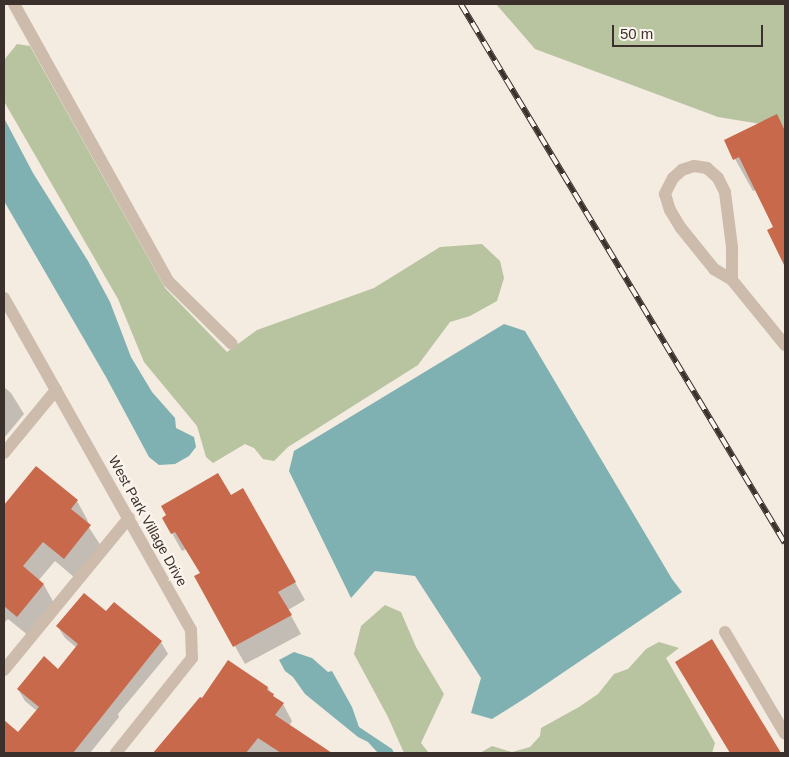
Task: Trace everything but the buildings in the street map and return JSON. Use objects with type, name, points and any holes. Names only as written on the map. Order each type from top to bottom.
[{"type":"street","points":[[14,4],[170,282],[232,344]]},
{"type":"street","points":[[732,280],[732,247],[725,192],[718,178],[707,168],[694,166],[682,170],[673,178],[665,194],[670,210],[681,228],[714,269],[732,280],[785,345]]},
{"type":"street","name":"West Park Village Drive","points":[[4,298],[191,630],[192,658],[116,753]]},
{"type":"street","points":[[4,453],[56,390]]},
{"type":"street","points":[[4,670],[129,518]]},
{"type":"street","points":[[725,632],[785,734]]},
{"type":"green space","points":[[496,4],[785,4],[785,128],[718,117],[535,49]]},
{"type":"green space","points":[[17,44],[30,46],[165,288],[227,352],[257,330],[374,288],[440,247],[482,244],[500,261],[504,278],[497,301],[470,316],[450,322],[418,365],[288,447],[274,461],[263,459],[254,448],[245,444],[213,463],[206,457],[197,426],[144,362],[118,299],[5,103],[4,60]]},
{"type":"green space","points":[[385,605],[401,612],[416,647],[444,694],[421,743],[429,753],[404,753],[388,717],[354,654],[361,626]]},
{"type":"green space","points":[[659,642],[679,648],[666,658],[715,743],[712,753],[480,753],[492,746],[512,752],[530,747],[540,736],[541,728],[598,694],[614,674],[628,669],[646,649]]},
{"type":"water","points":[[4,118],[33,173],[88,261],[110,302],[131,357],[152,392],[175,418],[176,428],[194,437],[196,447],[189,456],[175,464],[159,465],[149,457],[106,377],[4,201]]},
{"type":"water","points":[[504,324],[525,331],[672,579],[682,592],[492,719],[471,713],[481,678],[415,576],[375,571],[351,598],[289,471],[294,451]]},
{"type":"water","points":[[294,652],[312,658],[328,672],[332,671],[352,707],[359,727],[392,749],[394,753],[378,753],[368,742],[358,737],[305,694],[293,677],[285,671],[279,660]]},
{"type":"railway","points":[[461,4],[785,543]]}]
